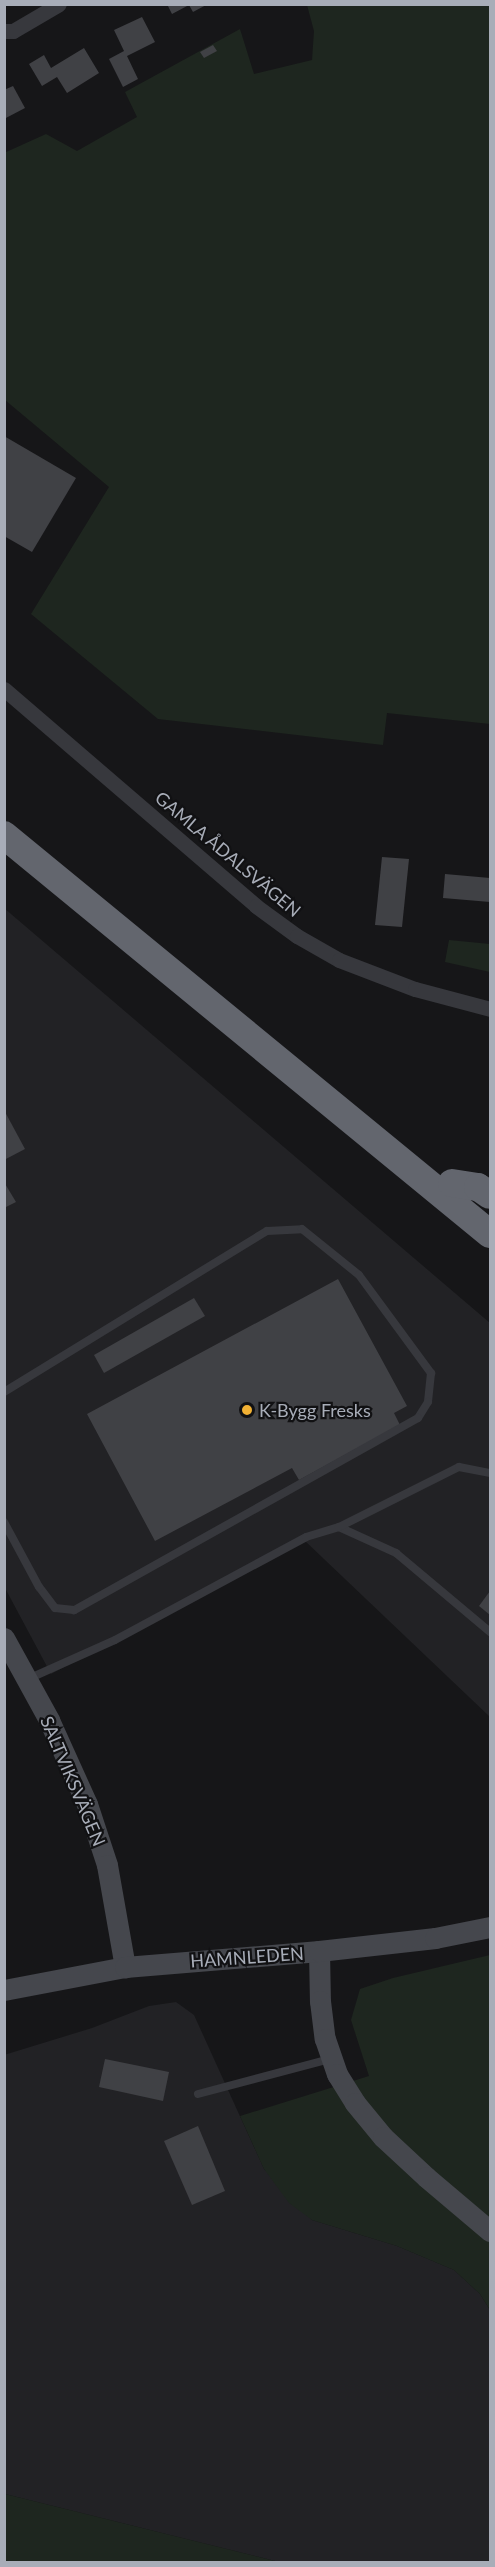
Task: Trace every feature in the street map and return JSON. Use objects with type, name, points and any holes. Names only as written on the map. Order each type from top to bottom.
[{"type":"highway","points":[[4,816],[490,1214]]},
{"type":"highway","points":[[4,835],[490,1234]]},
{"type":"highway","points":[[452,1183],[478,1187],[490,1195]]},
{"type":"street","points":[[4,31],[13,31],[59,4]]},
{"type":"street","name":"GAMLA ÅDALSVÄGEN","points":[[4,689],[238,891],[297,936],[339,960],[361,969],[415,989],[490,1009]]},
{"type":"street","name":"SALTVIKSVÄGEN","points":[[4,1638],[49,1720],[100,1839],[125,1967]]},
{"type":"street","name":"HAMNLEDEN","points":[[4,1990],[125,1967],[319,1952],[435,1938],[490,1927]]},
{"type":"street","points":[[319,1952],[320,2001],[325,2038],[337,2074],[355,2103],[383,2137],[490,2231]]},
{"type":"lane","points":[[4,1392],[267,1231],[302,1229],[358,1275],[431,1373],[428,1402],[418,1418],[74,1610],[55,1608],[39,1587],[4,1522]]},
{"type":"lane","points":[[27,1680],[115,1640],[306,1537],[339,1527],[459,1467],[490,1473]]},
{"type":"lane","points":[[339,1527],[396,1553],[490,1632]]},
{"type":"lane","points":[[198,2094],[332,2059]]},
{"type":"shaded area","points":[[307,5],[490,5],[490,724],[387,713],[383,745],[158,719],[31,614],[109,487],[5,400],[4,153],[46,134],[77,151],[137,117],[125,92],[240,29],[254,74],[312,60],[314,31]]},
{"type":"shaded area","points":[[4,908],[490,1323],[490,1717],[304,1540],[51,1674],[5,1588]]},
{"type":"shaded area","points":[[449,940],[490,944],[490,972],[445,962]]},
{"type":"shaded area","points":[[490,1955],[490,2310],[480,2294],[454,2270],[397,2246],[312,2220],[289,2203],[264,2169],[240,2116],[369,2076],[351,2020],[360,1989],[393,1978]]},
{"type":"shaded area","points":[[176,2002],[194,2015],[264,2169],[312,2220],[397,2246],[454,2270],[480,2294],[490,2310],[490,2562],[279,2562],[5,2494],[4,2055],[92,2028],[149,2006]]},
{"type":"shaded area","points":[[5,2494],[279,2562],[5,2562]]},
{"type":"building","points":[[167,4],[208,4],[193,12],[189,5],[172,14]]},
{"type":"building","points":[[142,17],[155,42],[127,56],[138,79],[123,87],[109,59],[124,51],[114,30]]},
{"type":"building","points":[[213,45],[217,51],[204,58],[200,52]]},
{"type":"building","points":[[84,48],[99,73],[67,93],[57,77],[42,86],[29,64],[44,55],[51,68]]},
{"type":"building","points":[[13,86],[25,108],[4,119],[4,90]]},
{"type":"building","points":[[4,436],[76,478],[32,552],[4,536]]},
{"type":"building","points":[[382,857],[409,859],[402,927],[375,925]]},
{"type":"building","points":[[445,874],[490,878],[490,902],[443,898]]},
{"type":"building","points":[[4,1110],[25,1149],[4,1160]]},
{"type":"building","points":[[4,1182],[16,1202],[4,1208]]},
{"type":"building","name":"K-Bygg Fresks","points":[[338,1279],[407,1406],[394,1413],[400,1425],[299,1480],[292,1468],[155,1541],[87,1414]]},
{"type":"building","points":[[194,1298],[205,1316],[104,1373],[94,1355]]},
{"type":"building","points":[[490,1591],[490,1615],[479,1606]]},
{"type":"building","points":[[105,2059],[169,2072],[163,2101],[99,2087]]},
{"type":"building","points":[[198,2126],[225,2191],[192,2205],[164,2141]]},
{"type":"place","name":"K-Bygg Fresks","points":[[247,1410]]}]
